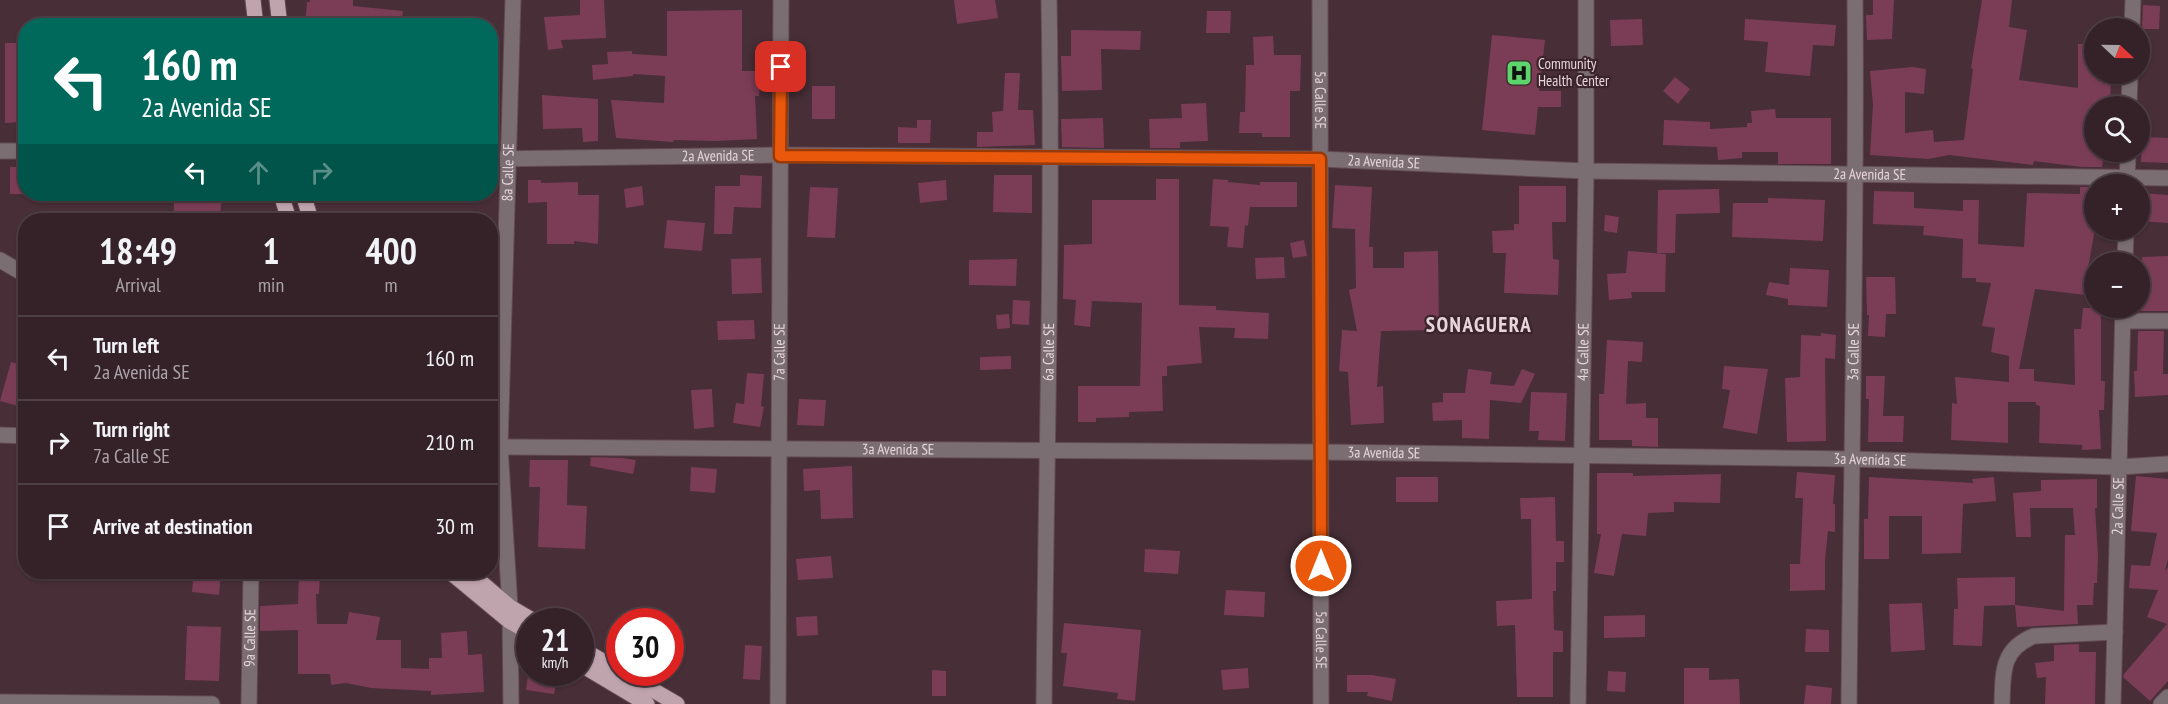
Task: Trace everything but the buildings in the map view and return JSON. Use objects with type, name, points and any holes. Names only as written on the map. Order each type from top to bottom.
[{"type":"main road","points":[[253,0],[255,18]]},
{"type":"main road","points":[[277,0],[279,18]]},
{"type":"main road","points":[[460,579],[510,614],[516,616]]},
{"type":"main road","points":[[476,579],[516,620]]},
{"type":"main road","points":[[594,672],[647,704]]},
{"type":"main road","points":[[646,686],[676,704]]},
{"type":"street","name":"8a Calle SE","points":[[498,385],[509,159],[513,0]]},
{"type":"street","name":"7a Calle SE","points":[[778,704],[781,0]]},
{"type":"street","name":"6a Calle SE","points":[[1044,704],[1052,159],[1049,0]]},
{"type":"street","name":"5a Calle SE","points":[[1320,0],[1321,704]]},
{"type":"street","name":"4a Calle SE","points":[[1578,704],[1587,171],[1586,0]]},
{"type":"street","name":"3a Calle SE","points":[[1849,704],[1857,174],[1855,0]]},
{"type":"street","points":[[2132,18],[2133,0]]},
{"type":"street","points":[[0,151],[18,151]]},
{"type":"street","name":"2a Avenida SE","points":[[498,159],[780,156],[1320,159],[1587,171],[1857,174],[2084,180]]},
{"type":"street","name":"2a Avenida SE","points":[[2150,179],[2168,178]]},
{"type":"street","points":[[0,260],[18,270]]},
{"type":"street","name":"2a Calle SE","points":[[2113,704],[2123,318]]},
{"type":"street","points":[[2149,318],[2168,321]]},
{"type":"street","points":[[0,435],[18,436]]},
{"type":"street","name":"3a Avenida SE","points":[[498,447],[1321,452],[1851,459],[2119,467],[2168,464]]},
{"type":"street","name":"8a Calle SE","points":[[498,480],[510,614],[511,704]]},
{"type":"street","name":"9a Calle SE","points":[[249,704],[251,579]]},
{"type":"street","points":[[2002,704],[2002,678],[2007,660],[2014,647],[2022,641],[2034,636],[2115,632]]},
{"type":"street","points":[[2162,704],[2168,697]]},
{"type":"street","points":[[0,702],[212,704]]},
{"type":"place","name":"Community Health Center","points":[[1519,73]]},
{"type":"district","name":"SONAGUERA","points":[[1479,325]]},
{"type":"route","points":[[781,67],[780,156],[1320,159],[1321,566]]}]
